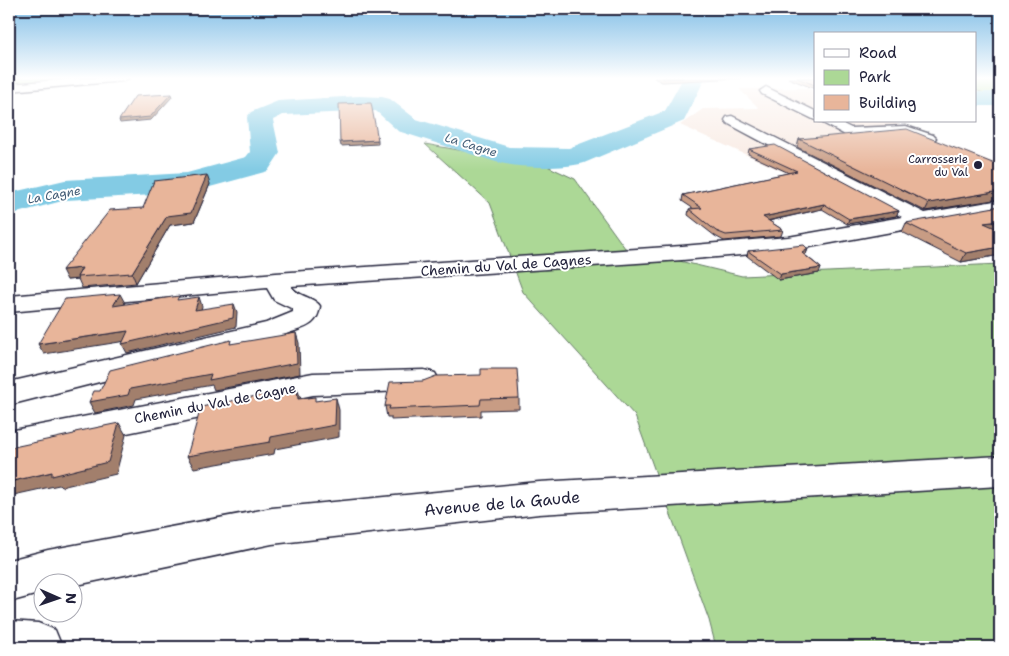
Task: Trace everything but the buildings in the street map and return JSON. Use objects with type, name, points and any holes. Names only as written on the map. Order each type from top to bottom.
[{"type":"street","points":[[801,109],[814,115]]},
{"type":"street","points":[[732,120],[922,220]]},
{"type":"street","points":[[828,122],[849,133],[906,130],[940,144]]},
{"type":"street","name":"Chemin du Val de Cagnes","points":[[9,304],[276,280],[788,244],[1000,206]]},
{"type":"street","points":[[9,394],[274,329],[305,317],[307,306],[283,295],[276,280]]},
{"type":"street","name":"Chemin du Val de Cagne","points":[[9,444],[313,384],[424,380]]},
{"type":"street","name":"Avenue de la Gaude","points":[[9,581],[58,569],[282,525],[539,498],[1000,471]]},
{"type":"street","points":[[9,645],[38,647]]},
{"type":"shaded area","points":[[703,109],[814,109],[814,122],[892,122],[1000,165],[1000,200],[887,218],[680,125]]},
{"type":"green space","points":[[425,144],[547,166],[575,179],[625,248],[742,276],[1000,264],[1000,647],[716,647],[709,620],[635,416],[523,292],[490,203]]},
{"type":"waterway","name":"La Cagne","points":[[9,204],[65,190],[188,183],[257,164],[265,153],[260,117],[277,109]]},
{"type":"waterway","name":"La Cagne","points":[[387,109],[407,125],[507,156],[573,157],[675,116],[678,109]]},
{"type":"place","name":"Carrosserie du Val","points":[[978,165]]}]
